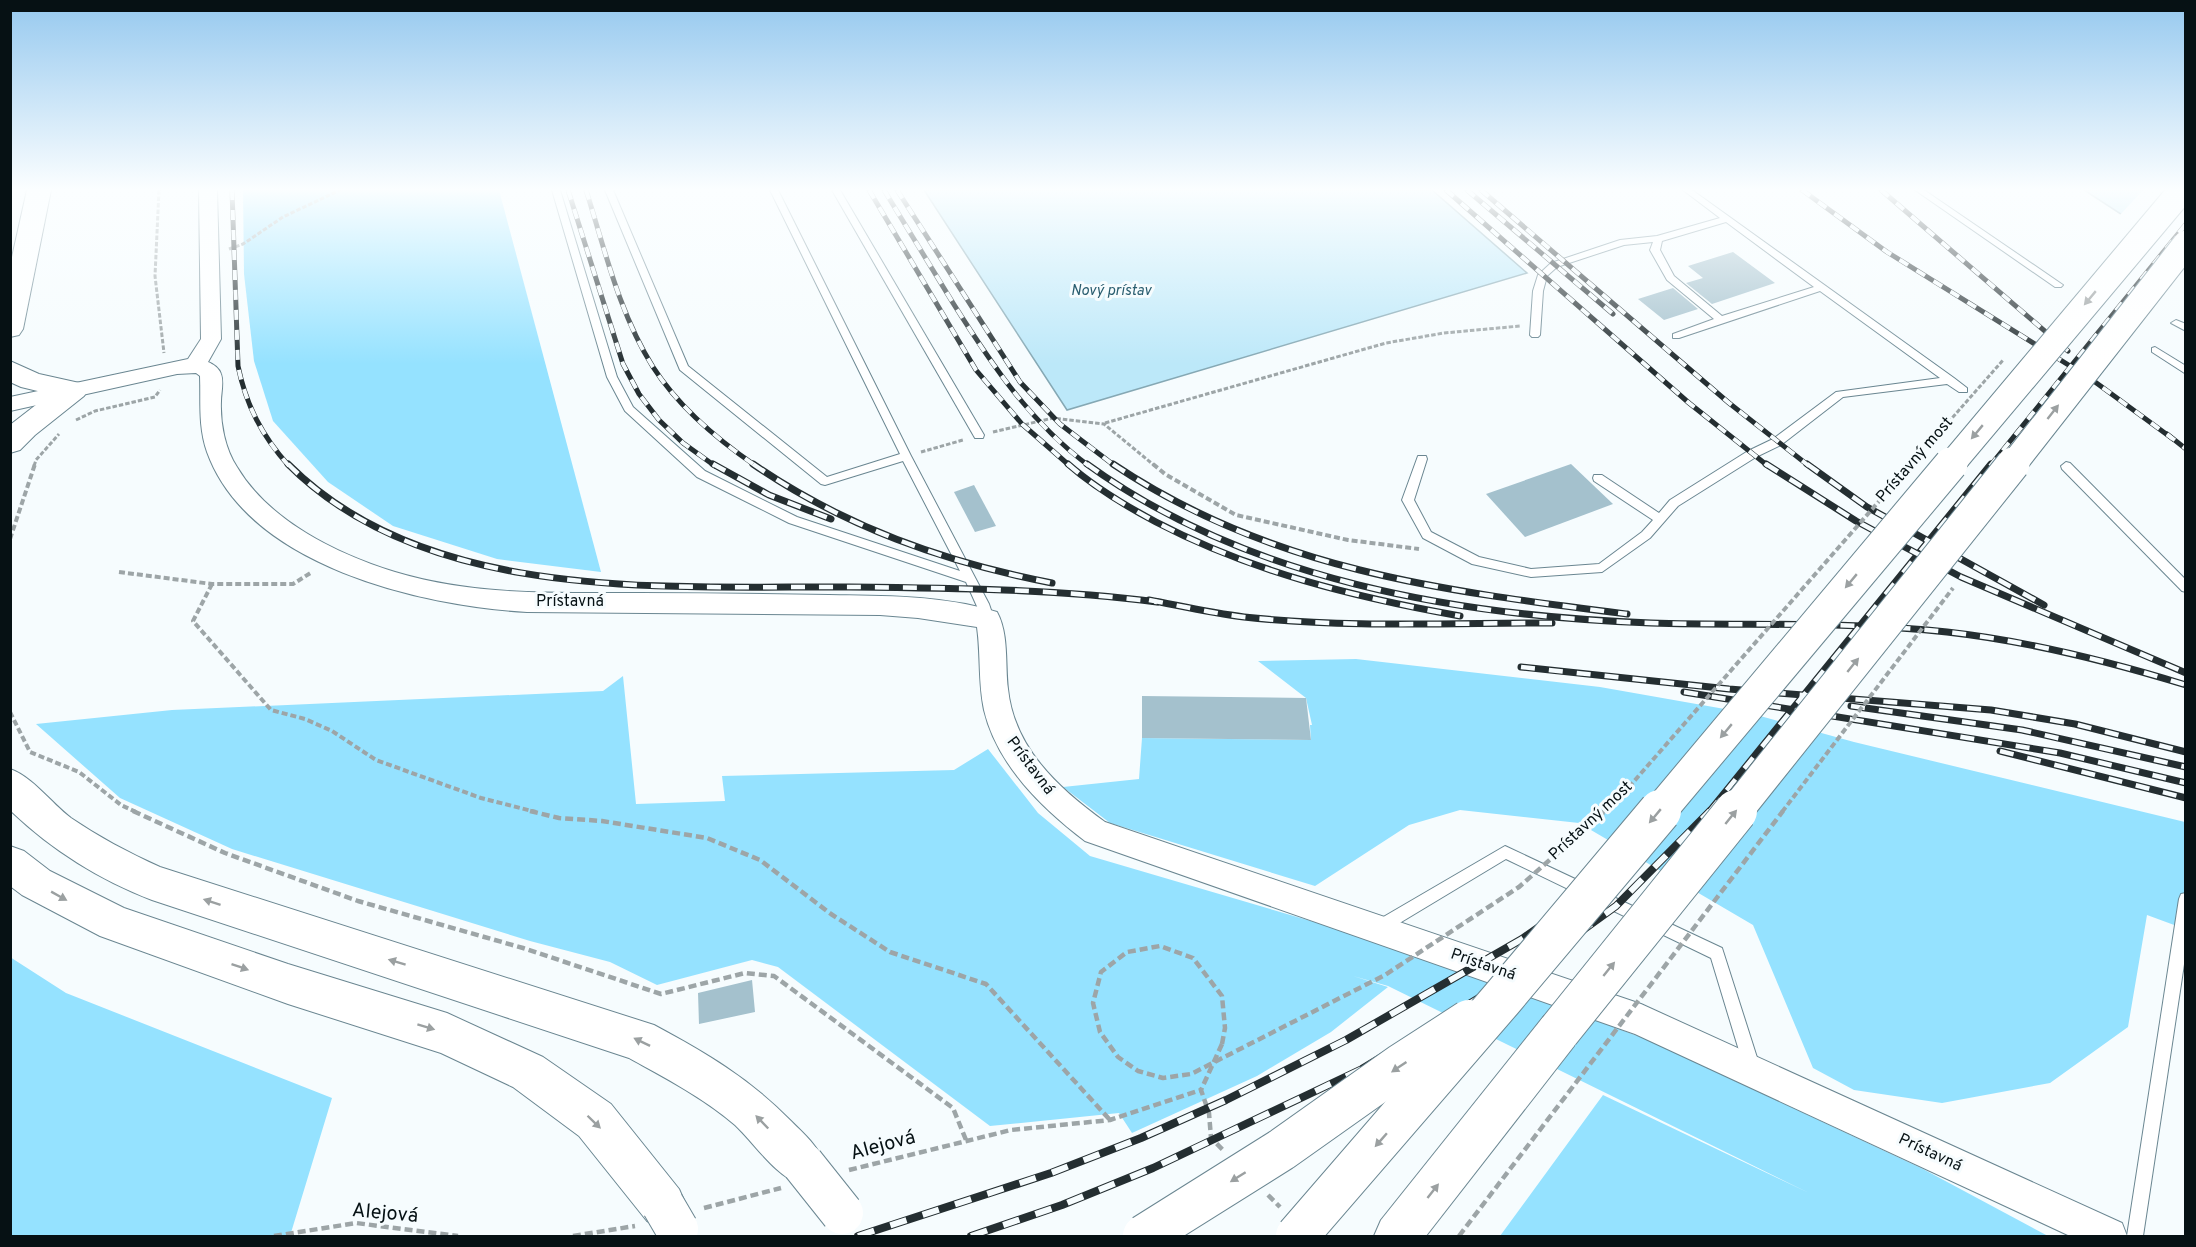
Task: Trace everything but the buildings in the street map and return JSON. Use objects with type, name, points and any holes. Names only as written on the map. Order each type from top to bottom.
[{"type":"main road","points":[[10,329],[27,248]]},
{"type":"main road","name":"Prístavný most","points":[[1297,1236],[1501,1000],[2133,248]]},
{"type":"main road","points":[[1396,1236],[1979,508],[2183,248]]},
{"type":"main road","points":[[10,370],[31,381],[74,390]]},
{"type":"main road","points":[[10,443],[25,428],[74,390]]},
{"type":"main road","points":[[10,785],[44,818],[82,846],[152,882],[639,1040],[693,1071],[749,1109],[825,1195]]},
{"type":"main road","points":[[10,863],[36,883],[114,923],[288,984],[447,1034],[528,1072],[595,1120],[671,1221]]},
{"type":"main road","points":[[1144,1236],[1281,1150],[1401,1065],[1501,1000]]},
{"type":"street","points":[[10,404],[163,370],[194,366],[207,349],[211,339],[208,248]]},
{"type":"street","name":"Prístavná","points":[[194,366],[208,369],[211,374],[211,418],[216,446],[229,473],[243,493],[278,525],[299,540],[333,558],[425,590],[505,601],[908,607],[988,619],[994,643],[998,712],[1004,729],[1025,763],[1069,813],[1095,832],[1641,1020],[2109,1236]]},
{"type":"lane","points":[[573,248],[612,377],[629,409],[701,474],[793,520],[968,578]]},
{"type":"lane","points":[[634,248],[684,368],[825,481],[906,456]]},
{"type":"lane","points":[[803,248],[906,456],[983,604],[988,619]]},
{"type":"lane","points":[[870,248],[979,435]]},
{"type":"lane","points":[[1534,335],[1538,291],[1543,275],[1554,265],[1604,248]]},
{"type":"lane","points":[[1655,248],[1670,278],[1721,320]]},
{"type":"lane","points":[[1768,248],[1963,390]]},
{"type":"lane","points":[[2005,248],[2056,283]]},
{"type":"lane","points":[[1676,336],[1822,287]]},
{"type":"lane","points":[[2155,350],[2186,371]]},
{"type":"lane","points":[[1422,459],[1408,500],[1427,535],[1476,561],[1531,573],[1602,568],[1646,535],[1674,503],[1752,454],[1776,442],[1840,394],[1950,380]]},
{"type":"lane","points":[[2066,466],[2186,588]]},
{"type":"lane","points":[[1598,478],[1660,519]]},
{"type":"lane","points":[[1376,929],[1505,852],[1717,952],[1753,1071]]},
{"type":"lane","points":[[2135,1236],[2186,899]]},
{"type":"path","points":[[71,422],[95,411],[155,397],[160,393],[165,351],[155,276],[156,248]]},
{"type":"path","points":[[208,254],[228,248]]},
{"type":"path","points":[[906,456],[979,435],[1053,418],[1104,424],[1386,343],[1444,333],[1536,325]]},
{"type":"path","name":"Prístavný most","points":[[1924,450],[2011,351]]},
{"type":"path","points":[[1104,424],[1165,474],[1236,515],[1348,540],[1467,556]]},
{"type":"path","points":[[10,539],[36,460],[61,432]]},
{"type":"path","name":"Prístavný most","points":[[1201,1090],[1222,1044],[1225,1028],[1222,996],[1193,958],[1160,946],[1127,952],[1101,972],[1093,1003],[1100,1032],[1118,1057],[1138,1071],[1164,1078],[1191,1074],[1385,975],[1519,887],[1622,795],[1885,495]]},
{"type":"path","points":[[119,572],[212,584],[293,584],[333,558]]},
{"type":"path","points":[[1459,1236],[1960,579]]},
{"type":"path","points":[[212,584],[193,621],[271,710],[305,718],[332,731],[376,760],[481,798],[559,818],[602,821],[707,838],[760,860],[831,914],[890,952],[986,984],[1110,1120]]},
{"type":"path","points":[[10,712],[30,752],[79,772],[121,805],[225,853],[358,901],[523,948],[661,993],[745,973],[774,976],[953,1108],[966,1140]]},
{"type":"path","name":"Alejová","points":[[573,1236],[825,1195],[966,1140],[1011,1130],[1110,1120],[1201,1090]]},
{"type":"path","name":"Alejová","points":[[274,1236],[356,1223],[458,1236]]},
{"type":"shaded area","points":[[244,248],[515,248],[601,572],[497,559],[393,526],[328,482],[273,421],[254,361],[244,274]]},
{"type":"shaded area","points":[[1356,659],[1600,687],[1753,714],[1854,742],[2185,822],[2185,929],[2147,915],[2128,1027],[2050,1083],[1942,1103],[1854,1090],[1813,1068],[1753,925],[1579,823],[1460,810],[1409,825],[1315,886],[1110,823],[1063,787],[1139,779],[1142,738],[1311,740],[1310,725],[1312,725],[1306,698],[1258,661]]},
{"type":"shaded area","points":[[623,676],[636,804],[725,801],[722,776],[954,770],[988,749],[1038,813],[1090,856],[1406,949],[1648,1040],[1923,1169],[2048,1236],[1500,1236],[1603,1095],[1809,1193],[1388,986],[1353,976],[1388,987],[1331,1032],[1257,1076],[1132,1133],[1119,1113],[990,1126],[778,967],[752,960],[657,985],[610,962],[530,941],[232,849],[120,798],[36,724],[172,710],[603,691]]},
{"type":"shaded area","points":[[10,957],[66,993],[332,1098],[290,1236],[11,1236]]},
{"type":"water","name":"Nový prístav","points":[[962,248],[1499,248],[1527,273],[1067,410]]},
{"type":"water","points":[[2173,248],[2185,248],[2185,256]]},
{"type":"pier","points":[[2169,248],[2186,248],[2186,259]]},
{"type":"railway","points":[[234,248],[238,366],[241,380],[256,419],[289,466]]},
{"type":"railway","points":[[586,248],[623,364],[639,394],[659,420],[683,443],[715,466]]},
{"type":"railway","points":[[604,248],[631,325],[653,367],[687,409],[727,445],[755,465]]},
{"type":"railway","points":[[904,248],[976,370],[1022,424],[1070,466]]},
{"type":"railway","points":[[920,248],[982,348],[1014,391],[1048,431],[1089,466]]},
{"type":"railway","points":[[934,248],[1020,382],[1060,424],[1115,466]]},
{"type":"railway","points":[[1512,248],[1689,403],[1768,466]]},
{"type":"railway","points":[[1536,248],[1613,314]]},
{"type":"railway","points":[[1549,248],[1729,403],[1809,466]]},
{"type":"railway","points":[[1882,248],[2055,356]]},
{"type":"railway","points":[[1949,248],[2063,346]]},
{"type":"railway","points":[[2063,346],[2144,248]]},
{"type":"railway","points":[[2071,366],[2166,248]]},
{"type":"railway","points":[[2055,356],[2063,346]]},
{"type":"railway","points":[[2063,346],[2068,351]]},
{"type":"railway","points":[[1964,466],[2055,356]]},
{"type":"railway","points":[[2055,356],[2071,366]]},
{"type":"railway","points":[[1990,466],[2071,366]]},
{"type":"railway","points":[[2071,366],[2173,439]]},
{"type":"railway","points":[[2167,434],[2186,449]]},
{"type":"railway","points":[[288,464],[345,509],[409,542],[479,564],[553,578],[629,585],[1003,590],[1080,594],[1157,602]]},
{"type":"railway","points":[[713,464],[769,495],[831,519]]},
{"type":"railway","points":[[1068,464],[1099,488],[1133,509],[1192,540],[1229,555],[1304,581],[1460,616]]},
{"type":"railway","points":[[1087,464],[1149,504],[1215,537],[1285,563],[1356,584],[1429,600],[1504,612],[1578,619],[1651,623],[1832,625]]},
{"type":"railway","points":[[1113,464],[1173,500],[1234,529],[1297,552],[1360,570],[1425,584],[1491,596],[1627,614]]},
{"type":"railway","points":[[1766,464],[1856,521],[1899,544]]},
{"type":"railway","points":[[1807,464],[1867,507],[1910,531]]},
{"type":"railway","points":[[1910,531],[1965,464]]},
{"type":"railway","points":[[1929,541],[1991,464]]},
{"type":"railway","points":[[755,465],[823,506],[896,539],[934,553],[1052,583]]},
{"type":"railway","points":[[1899,544],[1910,531]]},
{"type":"railway","points":[[1910,531],[1929,541]]},
{"type":"railway","points":[[1918,554],[1929,541]]},
{"type":"railway","points":[[1929,541],[2044,605]]},
{"type":"railway","points":[[1832,625],[1899,544]]},
{"type":"railway","points":[[1899,544],[1918,554]]},
{"type":"railway","points":[[1860,626],[1918,554]]},
{"type":"railway","points":[[1918,554],[1961,577],[2186,673]]},
{"type":"railway","points":[[1149,600],[1232,615],[1321,623],[1552,623]]},
{"type":"railway","points":[[1776,693],[1832,625]]},
{"type":"railway","points":[[1832,625],[1860,626]]},
{"type":"railway","points":[[1804,695],[1860,626]]},
{"type":"railway","points":[[1860,626],[1947,632],[2008,641],[2068,653],[2186,685]]},
{"type":"railway","points":[[1521,667],[1776,693]]},
{"type":"railway","points":[[1684,692],[1766,705]]},
{"type":"railway","points":[[1766,705],[1776,693]]},
{"type":"railway","points":[[1776,693],[1804,695]]},
{"type":"railway","points":[[1792,710],[1804,695]]},
{"type":"railway","points":[[1804,695],[1991,710],[2075,724],[2186,752]]},
{"type":"railway","points":[[1674,812],[1766,705]]},
{"type":"railway","points":[[1766,705],[1792,710]]},
{"type":"railway","points":[[1851,706],[2022,730],[2186,767]]},
{"type":"railway","points":[[1709,812],[1792,710]]},
{"type":"railway","points":[[1792,710],[2060,753],[2186,783]]},
{"type":"railway","points":[[2000,751],[2186,798]]},
{"type":"railway","points":[[971,1236],[1062,1205],[1153,1168],[1362,1069],[1540,961],[1616,906],[1710,811]]},
{"type":"railway","points":[[858,1236],[1051,1173],[1141,1138],[1226,1100],[1346,1040],[1522,939],[1593,889],[1674,812]]}]
